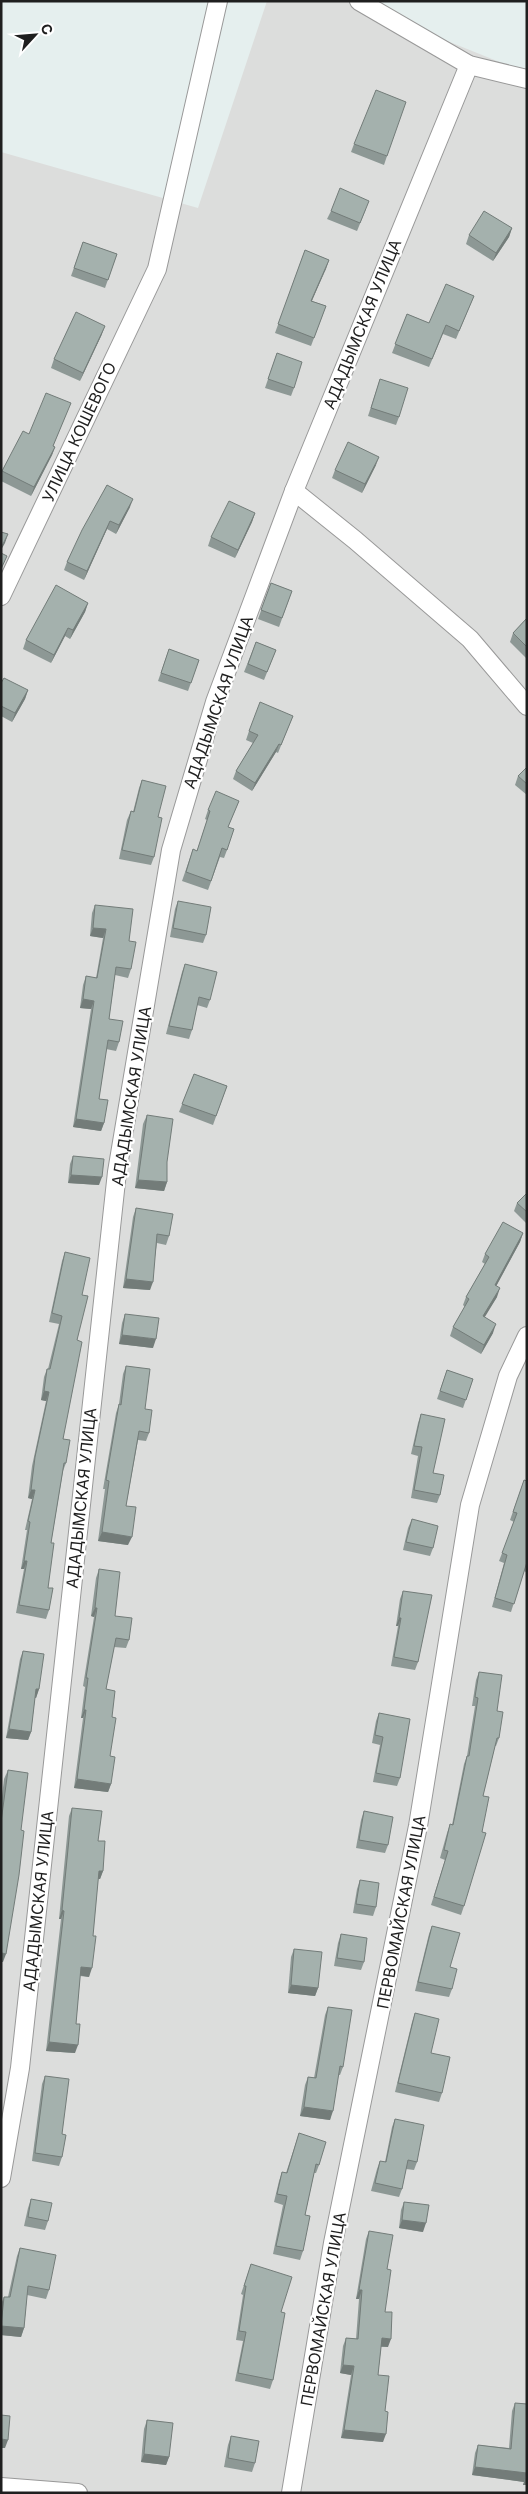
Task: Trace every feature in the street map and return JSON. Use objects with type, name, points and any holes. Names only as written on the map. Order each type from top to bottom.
[{"type":"street","name":"УЛИЦА КОШЕВОГО","points":[[1,596],[157,269],[218,1]]},
{"type":"street","points":[[359,1],[469,65],[527,78]]},
{"type":"street","name":"АДАДЫМСКАЯ УЛИЦА","points":[[1,2178],[20,2068],[118,1172],[171,850],[215,702],[294,491],[469,65]]},
{"type":"street","points":[[294,491],[356,540],[470,639],[527,706]]},
{"type":"street","name":"ПЕРВОМАЙСКАЯ УЛИЦА","points":[[291,2493],[333,2243],[418,1826],[470,1505],[508,1376],[527,1336]]},
{"type":"street","points":[[1,2488],[78,2493]]},
{"type":"shaded area","points":[[267,1],[348,1],[527,73],[527,2493],[1,2493],[1,152],[198,208]]},
{"type":"building","points":[[376,90],[406,102],[387,156],[354,144]]},
{"type":"building","points":[[340,188],[369,201],[360,223],[331,211]]},
{"type":"building","points":[[484,211],[512,228],[496,253],[469,235]]},
{"type":"building","points":[[83,242],[117,254],[108,280],[74,268]]},
{"type":"building","points":[[305,250],[329,260],[311,301],[326,306],[314,338],[278,324]]},
{"type":"building","points":[[446,284],[474,296],[459,331],[446,325],[432,359],[395,344],[407,314],[429,323]]},
{"type":"building","points":[[76,312],[105,326],[83,373],[54,359]]},
{"type":"building","points":[[277,353],[302,362],[294,388],[268,379]]},
{"type":"building","points":[[380,379],[408,388],[399,417],[371,408]]},
{"type":"building","points":[[46,393],[71,403],[53,446],[55,447],[34,487],[2,471],[23,431],[29,434]]},
{"type":"building","points":[[348,442],[379,457],[365,484],[335,470]]},
{"type":"building","points":[[107,485],[133,499],[119,525],[110,521],[87,571],[67,562]]},
{"type":"building","points":[[229,501],[255,513],[238,550],[211,537]]},
{"type":"building","points":[[1,532],[8,534],[1,548]]},
{"type":"building","points":[[1,553],[7,556],[1,569]]},
{"type":"building","points":[[271,583],[292,591],[282,618],[261,610]]},
{"type":"building","points":[[56,585],[88,603],[73,630],[68,628],[54,655],[26,640]]},
{"type":"building","points":[[527,618],[527,647],[513,633]]},
{"type":"building","points":[[256,642],[276,650],[267,672],[248,664]]},
{"type":"building","points":[[169,649],[199,660],[191,683],[161,673]]},
{"type":"building","points":[[4,678],[28,690],[15,713],[1,706],[1,683]]},
{"type":"building","points":[[260,702],[293,716],[281,745],[279,744],[255,783],[236,771],[258,735],[249,731]]},
{"type":"building","points":[[527,767],[527,784],[518,776]]},
{"type":"building","points":[[142,780],[166,786],[158,817],[162,818],[154,857],[122,850],[131,811],[134,812]]},
{"type":"building","points":[[216,791],[239,801],[228,827],[234,829],[227,850],[222,848],[211,881],[186,872],[193,849],[197,851],[210,811],[208,810]]},
{"type":"building","points":[[178,901],[211,907],[206,935],[173,928]]},
{"type":"building","points":[[95,905],[133,909],[129,941],[136,942],[131,969],[116,967],[109,1019],[123,1021],[119,1042],[108,1040],[99,1099],[108,1100],[104,1123],[76,1119],[94,1001],[83,999],[86,976],[97,978],[106,929],[93,928]]},
{"type":"building","points":[[185,964],[217,972],[210,1000],[199,997],[192,1030],[169,1026]]},
{"type":"building","points":[[194,1074],[227,1086],[216,1116],[182,1104]]},
{"type":"building","points":[[147,1115],[173,1119],[167,1162],[167,1182],[138,1180]]},
{"type":"building","points":[[73,1156],[104,1159],[102,1177],[71,1175]]},
{"type":"building","points":[[527,1193],[527,1212],[517,1203]]},
{"type":"building","points":[[136,1208],[173,1214],[169,1236],[157,1234],[153,1282],[126,1279]]},
{"type":"building","points":[[503,1222],[523,1233],[495,1285],[500,1288],[483,1316],[496,1324],[484,1345],[453,1327],[469,1299],[466,1297],[489,1257],[485,1254]]},
{"type":"building","points":[[65,1252],[90,1258],[82,1295],[88,1296],[77,1340],[82,1342],[63,1439],[70,1440],[66,1463],[64,1463],[51,1543],[54,1543],[48,1588],[53,1588],[49,1610],[19,1605],[27,1561],[24,1561],[30,1522],[28,1521],[35,1490],[31,1490],[35,1457],[49,1392],[44,1391],[47,1369],[50,1369],[62,1316],[52,1313]]},
{"type":"building","points":[[125,1314],[159,1318],[156,1339],[122,1335]]},
{"type":"building","points":[[126,1366],[150,1369],[145,1409],[152,1410],[149,1433],[139,1431],[126,1506],[136,1507],[132,1537],[102,1532],[109,1481],[106,1480],[119,1404],[121,1405]]},
{"type":"building","points":[[447,1370],[473,1379],[466,1400],[440,1391]]},
{"type":"building","points":[[421,1414],[445,1419],[433,1473],[444,1475],[440,1495],[414,1490],[422,1447],[414,1446]]},
{"type":"building","points":[[524,1480],[527,1481],[527,1562],[514,1604],[495,1598],[507,1555],[502,1553],[517,1513],[513,1512]]},
{"type":"building","points":[[412,1519],[438,1526],[433,1548],[406,1542]]},
{"type":"building","points":[[99,1569],[120,1572],[115,1616],[132,1618],[129,1640],[116,1638],[106,1689],[115,1691],[112,1717],[116,1718],[110,1756],[115,1757],[111,1784],[77,1779],[86,1710],[84,1710],[88,1678],[86,1678],[97,1608],[95,1608]]},
{"type":"building","points":[[403,1591],[432,1595],[418,1662],[394,1657],[401,1618],[399,1618]]},
{"type":"building","points":[[23,1651],[44,1654],[39,1689],[36,1689],[31,1732],[9,1729]]},
{"type":"building","points":[[479,1672],[502,1675],[497,1711],[503,1712],[499,1738],[497,1738],[483,1796],[489,1797],[482,1832],[486,1833],[464,1906],[434,1897],[448,1851],[444,1850],[450,1824],[453,1825],[467,1756],[469,1756],[478,1698],[475,1697]]},
{"type":"building","points":[[379,1713],[410,1719],[400,1778],[376,1773],[383,1737],[375,1735]]},
{"type":"building","points":[[8,1770],[28,1773],[21,1830],[24,1831],[19,1875],[6,1954],[2,1953],[1,1959],[1,1822]]},
{"type":"building","points":[[72,1808],[102,1811],[98,1841],[105,1841],[103,1871],[99,1871],[93,1936],[96,1936],[92,1968],[81,1967],[76,2024],[80,2024],[78,2045],[49,2042],[64,1911],[62,1910]]},
{"type":"building","points":[[364,1811],[393,1817],[388,1845],[359,1840]]},
{"type":"building","points":[[360,1880],[379,1883],[376,1907],[356,1904]]},
{"type":"building","points":[[432,1926],[460,1933],[450,1967],[457,1969],[452,1989],[418,1982]]},
{"type":"building","points":[[341,1934],[367,1938],[364,1962],[337,1958]]},
{"type":"building","points":[[294,1949],[322,1952],[318,1988],[291,1985]]},
{"type":"building","points":[[328,2007],[352,2010],[343,2067],[340,2066],[333,2111],[304,2107],[308,2077],[316,2078]]},
{"type":"building","points":[[415,2013],[439,2019],[431,2053],[450,2057],[442,2093],[398,2083]]},
{"type":"building","points":[[45,2076],[69,2079],[62,2134],[66,2135],[62,2157],[35,2153]]},
{"type":"building","points":[[395,2119],[424,2125],[417,2162],[408,2160],[402,2189],[375,2183],[380,2161],[386,2162]]},
{"type":"building","points":[[299,2133],[326,2142],[319,2165],[316,2164],[305,2215],[310,2216],[303,2251],[276,2246],[287,2196],[277,2194],[282,2172],[287,2173]]},
{"type":"building","points":[[31,2199],[52,2203],[48,2221],[28,2217]]},
{"type":"building","points":[[404,2202],[429,2205],[426,2223],[402,2220]]},
{"type":"building","points":[[369,2231],[393,2235],[387,2269],[391,2270],[385,2312],[392,2312],[391,2339],[382,2338],[378,2375],[389,2376],[385,2411],[388,2412],[386,2434],[344,2430],[354,2366],[343,2365],[346,2338],[358,2339],[362,2290],[359,2290]]},
{"type":"building","points":[[20,2248],[56,2255],[49,2290],[28,2286],[24,2328],[1,2326],[4,2297],[10,2297]]},
{"type":"building","points":[[251,2264],[292,2277],[281,2312],[285,2313],[273,2380],[238,2373],[246,2332],[239,2331],[246,2286],[244,2286]]},
{"type":"building","points":[[515,2403],[527,2404],[527,2473],[475,2467],[478,2445],[511,2449]]},
{"type":"building","points":[[1,2415],[10,2416],[8,2440],[1,2439]]},
{"type":"building","points":[[147,2420],[173,2423],[169,2457],[144,2454]]},
{"type":"building","points":[[231,2436],[259,2441],[255,2463],[228,2458]]}]
